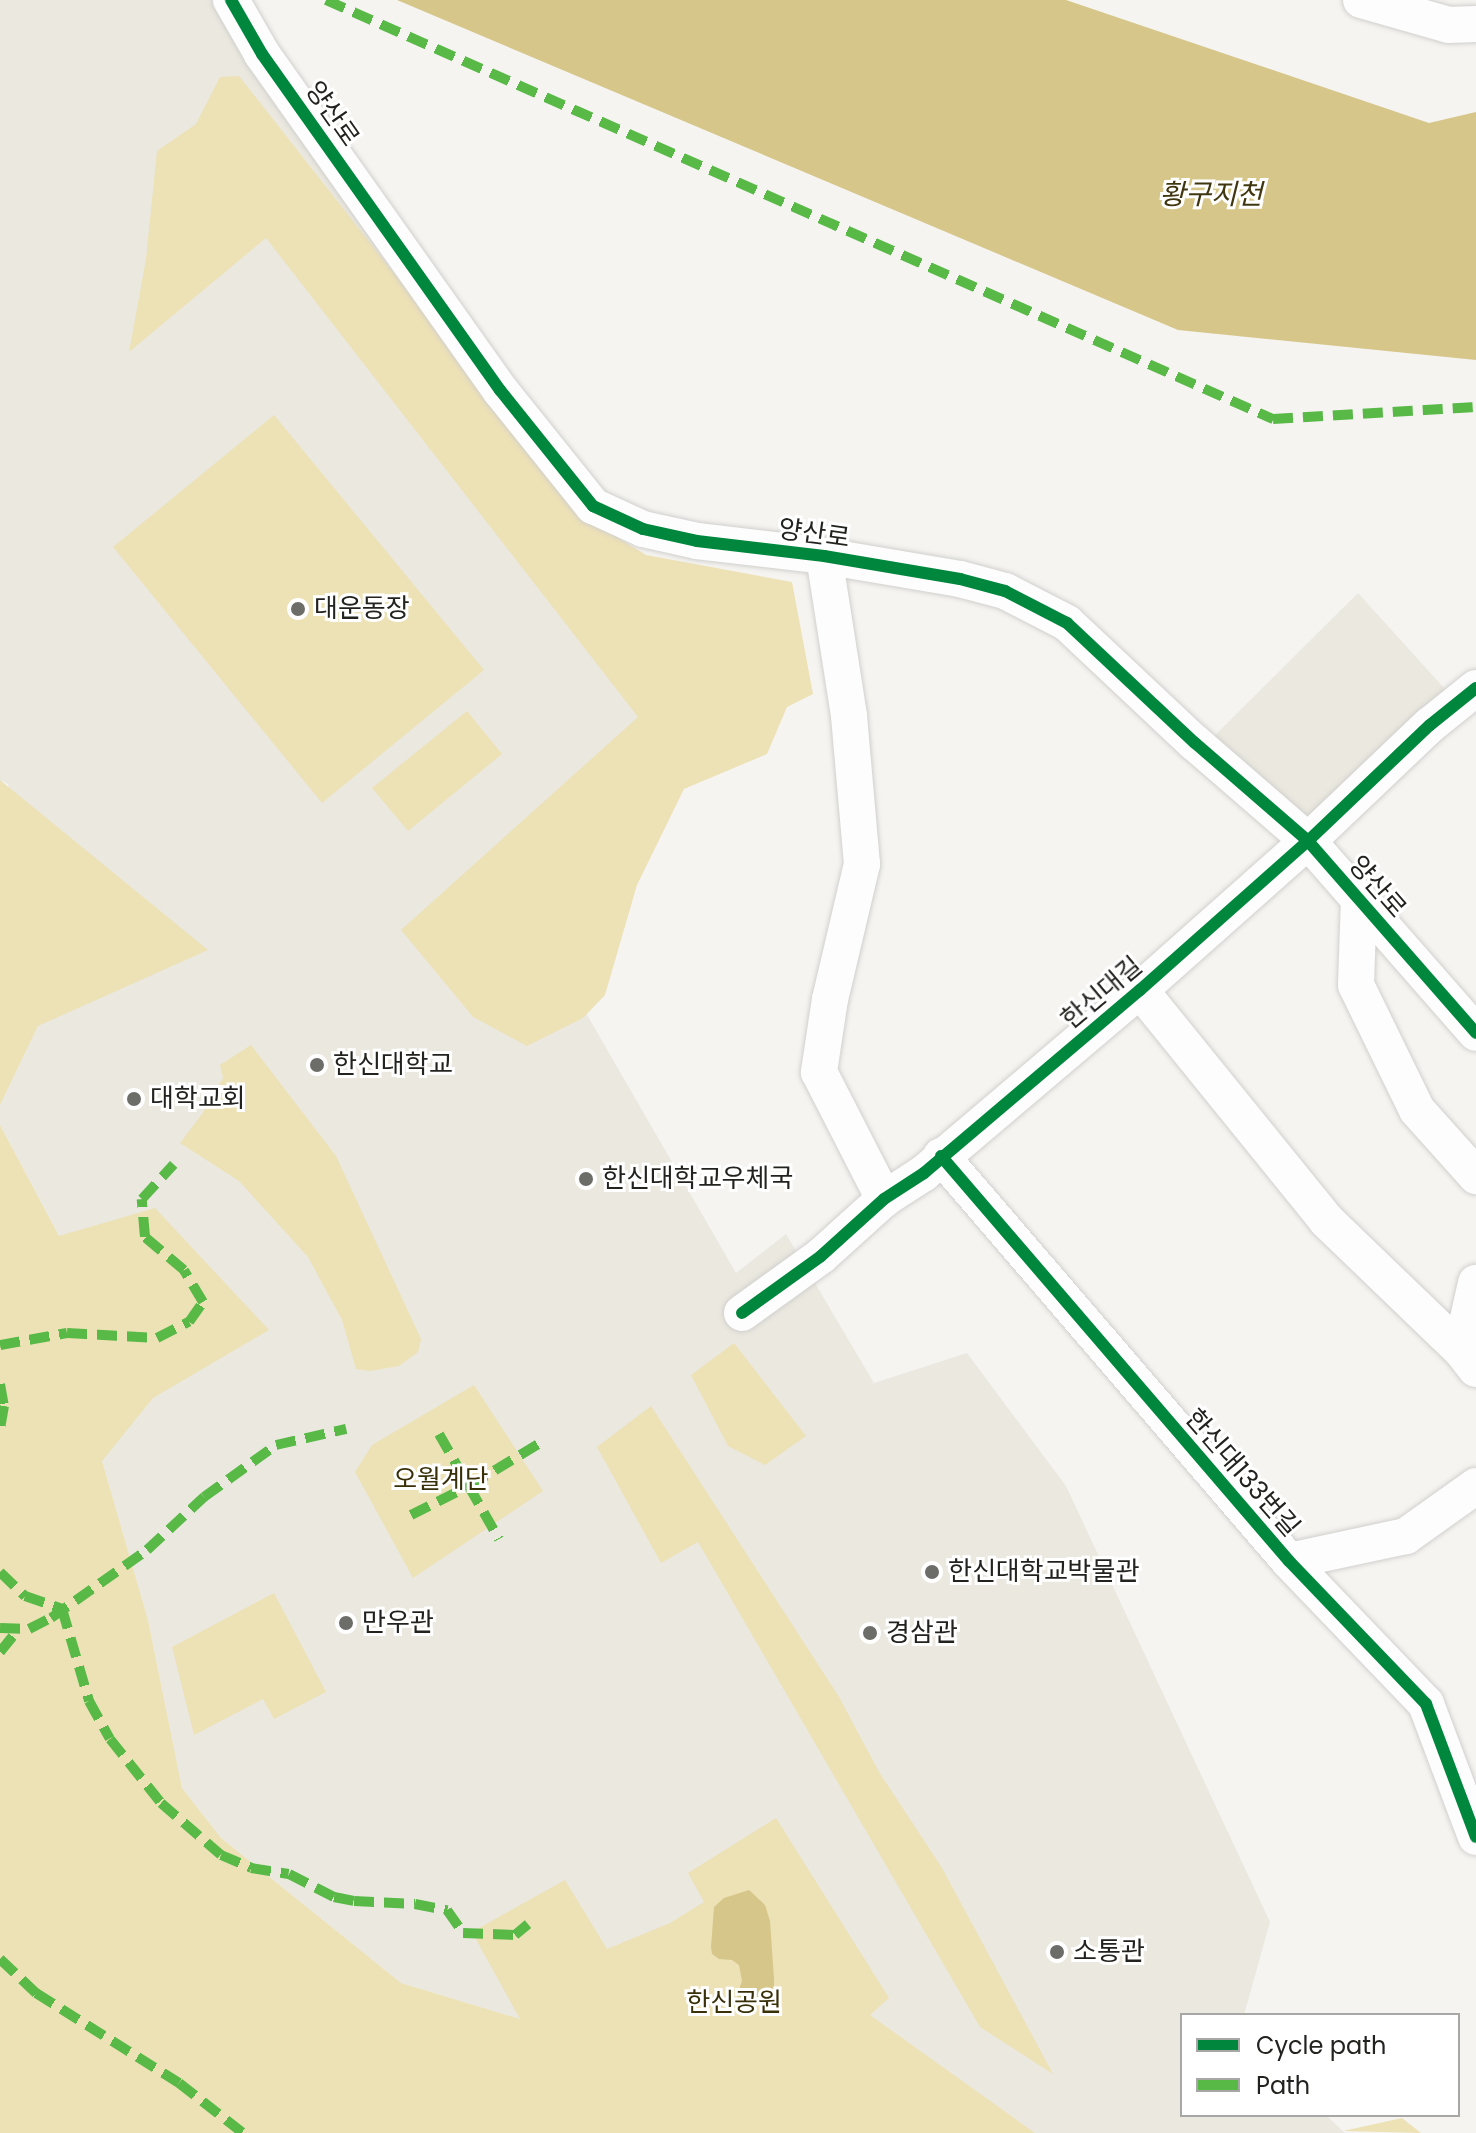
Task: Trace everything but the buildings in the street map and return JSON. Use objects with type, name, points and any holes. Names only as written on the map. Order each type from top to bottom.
[{"type":"street","name":"양산로","points":[[231,0],[262,54],[500,390],[593,506],[643,529],[697,541],[824,556],[960,579],[1005,591],[1067,623],[1195,743],[1308,841],[1476,1033]]},
{"type":"street","points":[[1361,0],[1449,25],[1476,24]]},
{"type":"street","points":[[824,556],[849,716],[862,864],[830,999],[819,1072],[884,1199]]},
{"type":"street","name":"한신대길","points":[[742,1313],[821,1256],[884,1199],[924,1173],[1140,990],[1308,841],[1430,725],[1476,688]]},
{"type":"street","points":[[1359,899],[1356,985],[1417,1110],[1476,1176]]},
{"type":"street","name":"한신대길","points":[[1140,990],[1326,1220],[1468,1359]]},
{"type":"street","name":"한신대133번길","points":[[941,1156],[1289,1561],[1426,1704],[1476,1837]]},
{"type":"street","points":[[1468,1359],[1476,1283]]},
{"type":"street","points":[[1289,1561],[1406,1536],[1476,1486]]},
{"type":"shaded area","name":"한신대학교","points":[[0,0],[214,0],[679,651],[586,1013],[736,1273],[786,1234],[874,1383],[967,1353],[1066,1486],[1270,1922],[1245,2013],[1180,2013],[1180,2117],[1328,2117],[1345,2133],[1035,2133],[869,2015],[645,2057],[401,1983],[221,1838],[182,1788],[148,1620],[102,1461],[59,1236],[0,1125],[0,1105],[38,1026],[8,784],[0,780]]},
{"type":"shaded area","points":[[1358,593],[1445,689],[1300,828],[1206,744]]},
{"type":"green space","points":[[239,76],[587,519],[646,555],[792,582],[813,694],[787,707],[767,754],[684,789],[637,885],[605,995],[583,1018],[527,1046],[473,1017],[401,930],[638,717],[266,238],[129,352],[146,259],[157,151],[196,124],[220,77]]},
{"type":"green space","name":"대운동장","points":[[274,415],[484,670],[322,803],[113,547]]},
{"type":"green space","points":[[467,711],[502,754],[408,831],[372,788]]},
{"type":"green space","points":[[0,780],[208,950],[38,1026],[0,1105]]},
{"type":"green space","points":[[251,1045],[336,1156],[421,1339],[418,1352],[399,1366],[370,1371],[356,1369],[342,1320],[308,1257],[239,1181],[180,1143],[223,1078],[220,1065]]},
{"type":"green space","name":"한신공원","points":[[0,1125],[59,1236],[155,1208],[269,1330],[153,1398],[102,1461],[148,1620],[182,1788],[221,1838],[401,1983],[520,2019],[472,1932],[565,1880],[607,1949],[670,1923],[704,1902],[688,1873],[776,1818],[889,1998],[870,2015],[1035,2133],[0,2133]]},
{"type":"green space","points":[[734,1343],[806,1436],[765,1465],[728,1446],[691,1375]]},
{"type":"green space","name":"오월계단","points":[[474,1385],[543,1491],[413,1578],[355,1472],[372,1445]]},
{"type":"green space","points":[[651,1406],[839,1697],[879,1772],[942,1868],[1053,2074],[980,2027],[698,1542],[661,1563],[597,1447]]},
{"type":"green space","points":[[274,1593],[326,1692],[274,1719],[263,1699],[194,1735],[172,1647]]},
{"type":"green space","points":[[1402,2118],[1421,2133],[1343,2131]]},
{"type":"water","name":"황구지천","points":[[397,0],[1066,0],[1429,123],[1476,112],[1476,360],[1178,330]]},
{"type":"water","points":[[749,1890],[765,1905],[770,1921],[774,1993],[752,2003],[742,2003],[737,1995],[742,1981],[739,1965],[732,1960],[719,1959],[712,1954],[711,1947],[714,1907],[724,1898]]},
{"type":"marked path","points":[[326,0],[1273,419],[1476,407]]},
{"type":"marked path","points":[[0,1345],[67,1333],[157,1338],[189,1322],[203,1302],[184,1270],[145,1237],[142,1199],[174,1164]]},
{"type":"marked path","points":[[0,1384],[4,1406],[0,1429]]},
{"type":"marked path","points":[[0,1628],[29,1629],[51,1618],[147,1550],[204,1497],[276,1445],[346,1429]]},
{"type":"marked path","points":[[439,1434],[499,1539]]},
{"type":"marked path","points":[[411,1515],[469,1486],[540,1443]]},
{"type":"marked path","points":[[0,1572],[25,1596],[62,1609],[89,1701],[110,1739],[161,1803],[221,1855],[251,1868],[289,1874],[334,1897],[447,1910],[463,1933],[515,1935],[528,1924]]},
{"type":"marked path","points":[[0,1652],[17,1631]]},
{"type":"marked path","points":[[0,1959],[36,1993],[179,2083],[243,2133]]},
{"type":"cycle path","points":[[231,0],[262,54],[500,390],[593,506],[643,529],[697,541],[824,556],[960,579],[1005,591],[1067,623],[1195,743],[1308,841],[1476,1033]]},
{"type":"cycle path","points":[[742,1313],[821,1256],[884,1199],[924,1173],[1140,990],[1308,841],[1430,725],[1476,688]]},
{"type":"cycle path","points":[[941,1156],[1289,1561],[1426,1704],[1476,1837]]},
{"type":"place","name":"대운동장","points":[[298,609]]},
{"type":"place","name":"한신대학교","points":[[317,1065]]},
{"type":"place","name":"대학교회","points":[[134,1099]]},
{"type":"place","name":"한신대학교우체국","points":[[586,1179]]},
{"type":"place","name":"한신대학교박물관","points":[[932,1572]]},
{"type":"place","name":"만우관","points":[[346,1623]]},
{"type":"place","name":"경삼관","points":[[870,1633]]},
{"type":"place","name":"소통관","points":[[1057,1952]]}]
